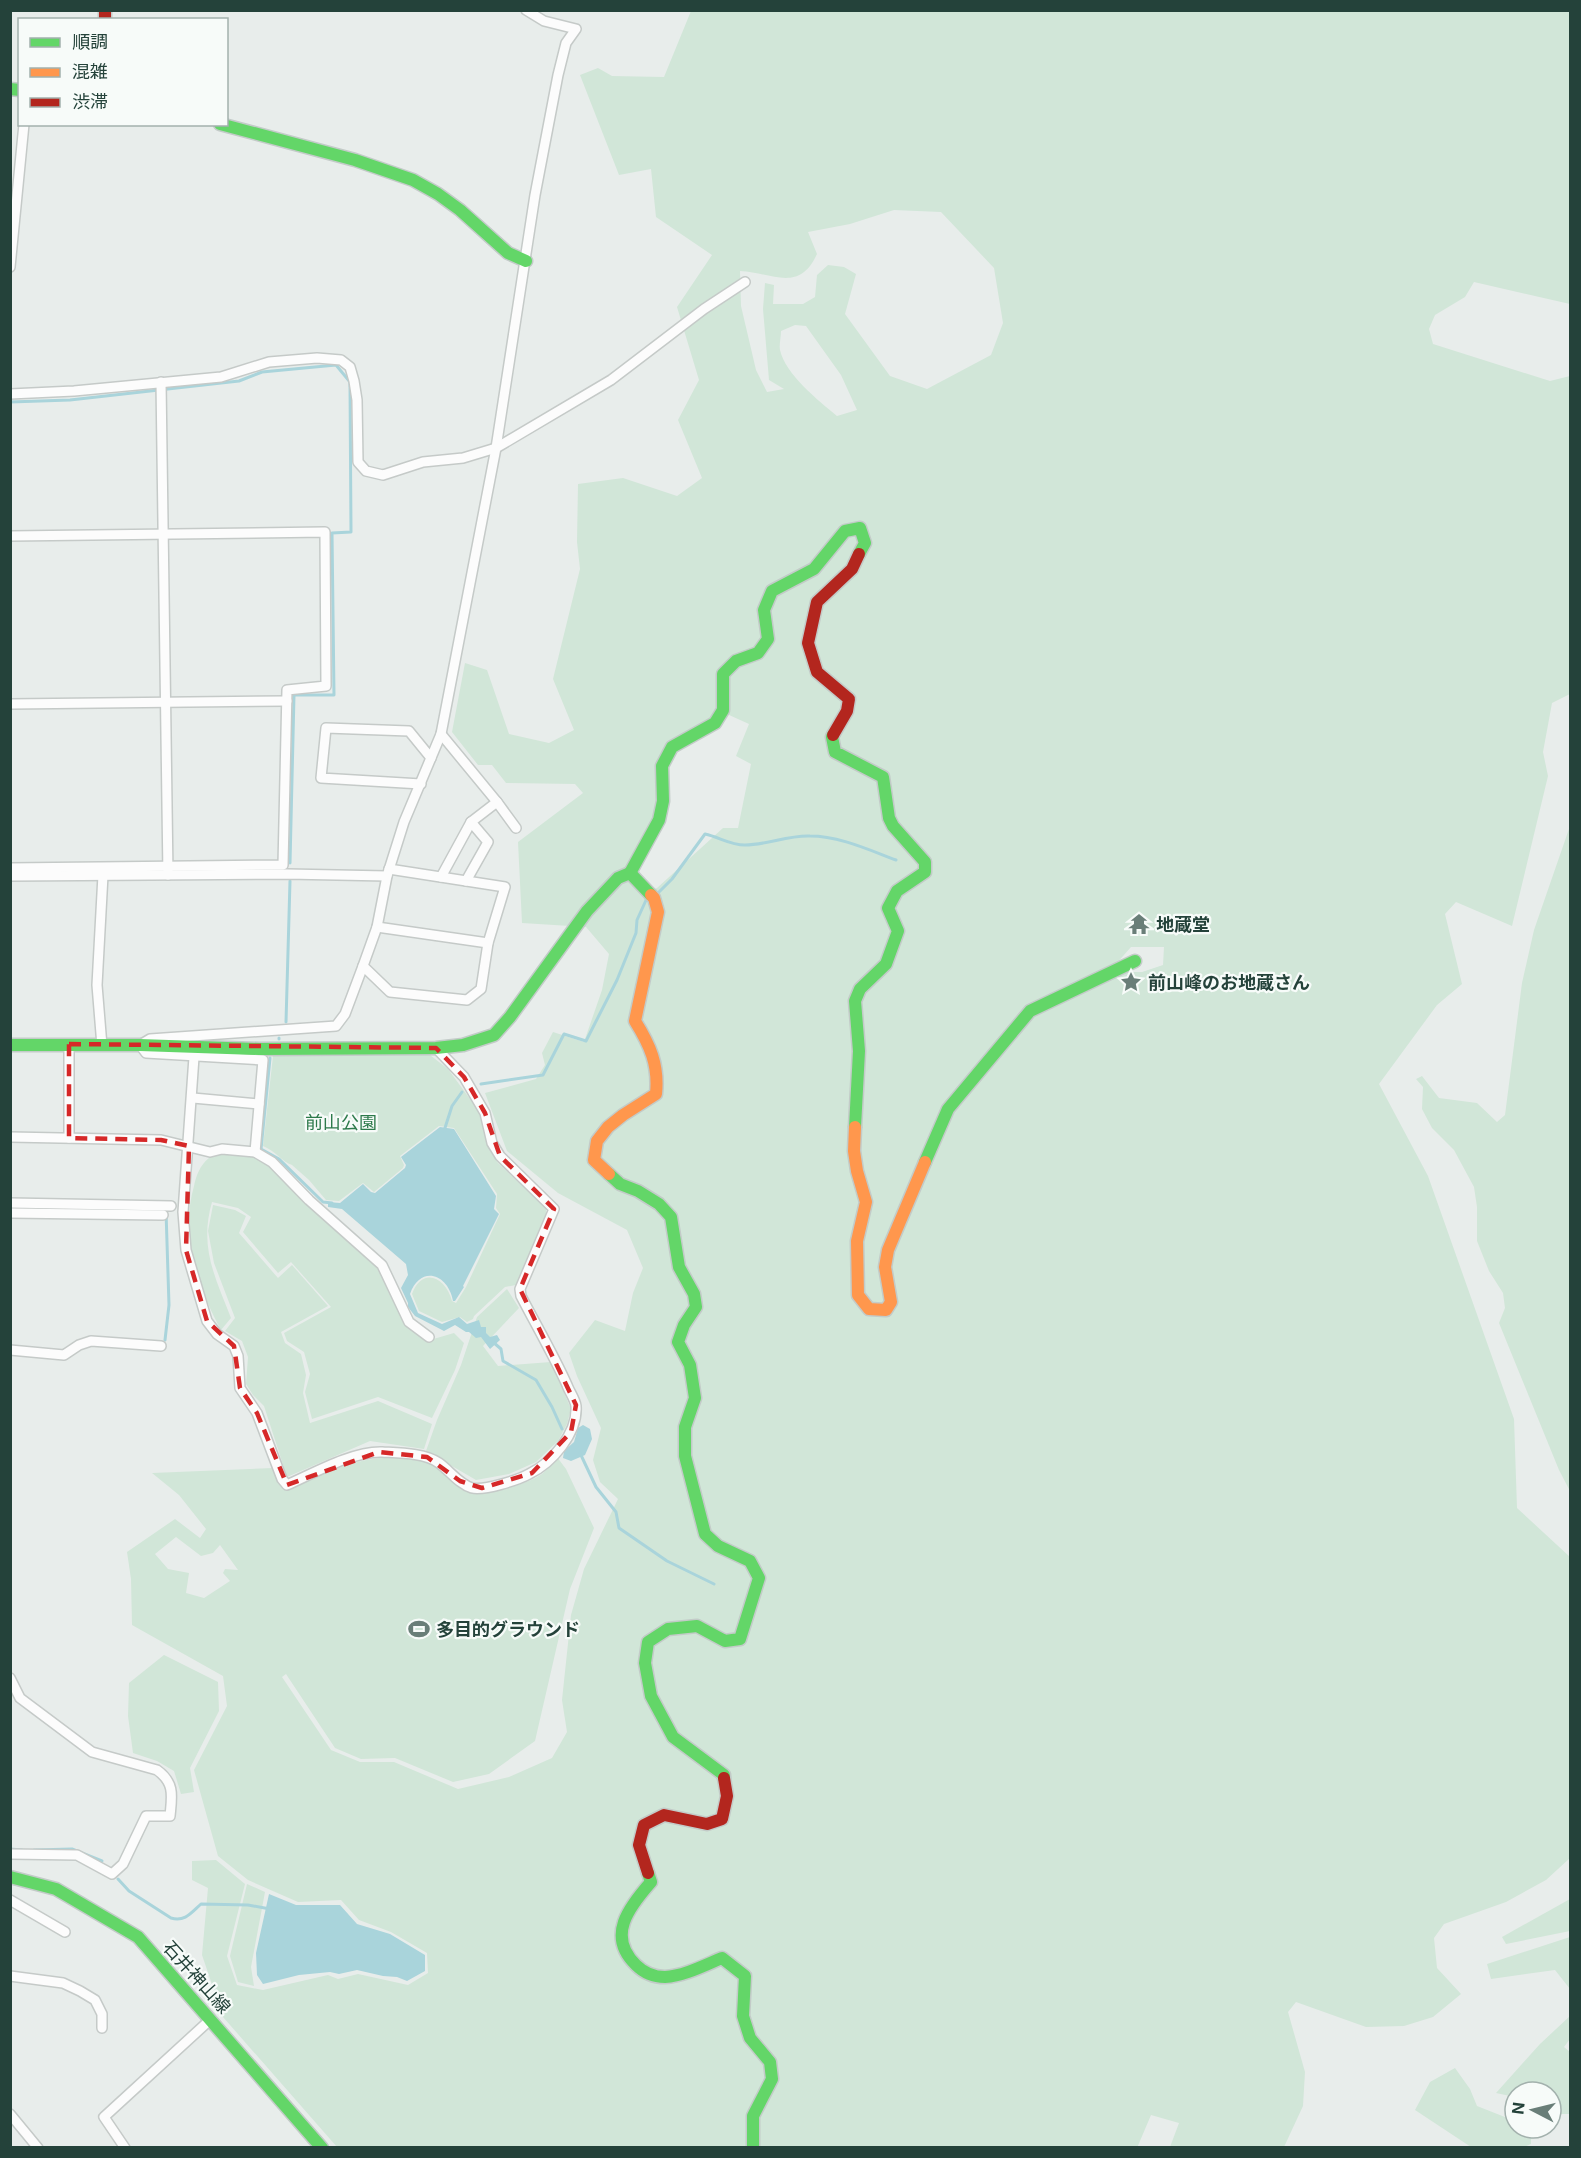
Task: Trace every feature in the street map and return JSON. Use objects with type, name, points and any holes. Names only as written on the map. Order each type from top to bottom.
[{"type":"street","points":[[140,1045],[150,1039],[336,1026],[345,1014],[363,966],[377,927],[388,872],[404,822],[441,734],[496,448],[535,195],[558,75],[566,43],[576,29],[544,21],[526,10]]},
{"type":"street","points":[[10,267],[24,126]]},
{"type":"street","points":[[228,126],[355,160],[413,180],[460,210],[508,253],[526,261]]},
{"type":"street","points":[[10,394],[74,391],[221,377],[269,362],[317,358],[341,360],[350,367],[354,381],[357,400],[358,462],[366,471],[383,475],[423,462],[463,458],[496,448],[611,380],[704,309],[745,282]]},
{"type":"street","points":[[161,383],[168,870]]},
{"type":"street","points":[[10,1045],[140,1045],[259,1049],[436,1048],[463,1045],[494,1035],[510,1017],[587,911],[618,878],[630,873],[659,820],[663,801],[662,766],[672,747],[715,723],[723,710],[723,674],[736,662],[758,653],[768,639],[765,610],[772,591],[814,569],[845,531],[860,528],[865,543],[852,569],[818,602],[808,643],[817,672],[849,699],[847,711],[832,736],[835,752],[883,777],[889,818],[893,826],[925,862],[925,872],[897,891],[888,908],[898,931],[886,964],[860,989],[855,1001],[859,1051],[854,1152],[866,1202],[857,1241],[858,1294],[869,1309],[886,1310],[891,1302],[885,1267],[888,1250],[948,1109],[1030,1011],[1135,962]]},
{"type":"street","points":[[10,536],[325,532],[326,686],[287,690],[283,865],[103,875],[10,876]]},
{"type":"street","points":[[10,704],[287,701]]},
{"type":"street","points":[[421,784],[321,778],[326,728],[409,730],[432,758]]},
{"type":"street","points":[[441,734],[516,828]]},
{"type":"street","points":[[441,877],[471,822],[497,802]]},
{"type":"street","points":[[466,881],[488,842],[471,822]]},
{"type":"street","points":[[10,868],[287,874],[388,872],[505,887],[488,944],[481,989],[467,1000],[390,992],[363,966]]},
{"type":"street","points":[[630,873],[654,898],[657,908],[634,1021],[651,1046],[659,1077],[656,1094],[632,1108],[597,1142],[594,1160],[620,1184],[638,1191],[659,1204],[671,1217],[679,1267],[694,1294],[696,1307],[684,1325],[678,1342],[690,1365],[694,1398],[685,1427],[685,1456],[705,1534],[718,1546],[750,1561],[759,1578],[740,1639],[725,1641],[697,1626],[668,1629],[648,1642],[645,1664],[651,1696],[673,1737],[724,1775],[727,1796],[722,1819],[707,1824],[664,1815],[644,1825],[639,1845],[651,1882],[630,1904],[620,1927],[624,1952],[642,1973],[666,1977],[722,1958],[745,1976],[743,2016],[750,2038],[770,2062],[772,2079],[753,2116],[753,2148]]},
{"type":"street","points":[[102,1046],[97,985],[103,875]]},
{"type":"street","points":[[377,927],[488,944]]},
{"type":"street","points":[[69,1044],[69,1138]]},
{"type":"street","points":[[140,1045],[146,1053],[263,1060],[255,1152]]},
{"type":"street","points":[[194,1057],[193,1098],[183,1212],[186,1250],[207,1321],[217,1334],[234,1346],[238,1356],[240,1388],[257,1413],[282,1479],[287,1485],[333,1465],[379,1452],[427,1457],[438,1462],[472,1488],[482,1488],[521,1478],[542,1467],[561,1447],[571,1432],[576,1405],[521,1296],[520,1289],[554,1209],[500,1156],[492,1143],[485,1113],[464,1077],[436,1048]]},
{"type":"street","points":[[193,1098],[259,1104]]},
{"type":"street","points":[[10,1137],[161,1140],[210,1152],[222,1149],[255,1152],[272,1162],[309,1200],[382,1265],[409,1322],[429,1336]]},
{"type":"street","points":[[10,1203],[171,1206]]},
{"type":"street","points":[[10,1213],[163,1215]]},
{"type":"street","points":[[10,1350],[64,1355],[79,1345],[91,1341],[161,1346]]},
{"type":"street","points":[[10,1678],[13,1692],[93,1752],[157,1770],[166,1776],[170,1784],[171,1803],[170,1816],[146,1816],[123,1864],[112,1874],[77,1855],[10,1854]]},
{"type":"street","name":"石井神山線","points":[[10,1877],[56,1889],[138,1937],[322,2148]]},
{"type":"street","points":[[10,1900],[65,1932]]},
{"type":"street","points":[[10,1976],[63,1983],[80,1991],[95,2000],[102,2014],[102,2028]]},
{"type":"street","points":[[125,2148],[104,2117],[211,2019]]},
{"type":"street","points":[[10,2115],[38,2148]]},
{"type":"highlighted area","points":[[69,1044],[436,1048],[464,1077],[485,1113],[500,1156],[554,1209],[520,1289],[576,1405],[571,1432],[532,1473],[482,1488],[460,1481],[427,1457],[379,1452],[287,1485],[257,1413],[240,1388],[234,1346],[207,1321],[186,1250],[189,1146],[161,1140],[69,1138]]},
{"type":"green space","points":[[691,11],[1570,11],[1570,304],[1474,282],[1465,297],[1435,315],[1429,329],[1433,344],[1550,381],[1570,376],[1570,694],[1552,703],[1543,752],[1548,776],[1512,926],[1456,902],[1445,914],[1462,984],[1437,1005],[1379,1084],[1428,1176],[1514,1419],[1517,1508],[1570,1557],[1570,1858],[1546,1880],[1506,1902],[1444,1924],[1434,1938],[1437,1968],[1461,1994],[1433,2017],[1404,2026],[1366,2027],[1296,2002],[1288,2012],[1305,2072],[1303,2106],[1284,2147],[1170,2147],[1179,2123],[1151,2115],[1137,2148],[337,2147],[223,2017],[202,1955],[208,1888],[192,1880],[192,1861],[216,1860],[245,1884],[227,1956],[237,1985],[263,1990],[328,1975],[338,1979],[358,1974],[408,1985],[428,1973],[427,1953],[391,1932],[359,1920],[341,1900],[298,1902],[248,1880],[218,1856],[194,1770],[227,1706],[223,1676],[132,1625],[131,1579],[127,1552],[175,1519],[200,1538],[206,1529],[179,1495],[152,1473],[273,1468],[281,1486],[289,1490],[338,1468],[355,1463],[390,1457],[408,1458],[431,1463],[462,1489],[479,1492],[514,1486],[535,1478],[544,1472],[557,1457],[566,1469],[594,1528],[570,1589],[535,1741],[489,1774],[453,1782],[395,1758],[361,1759],[335,1748],[286,1674],[282,1677],[331,1750],[360,1762],[394,1762],[458,1789],[509,1777],[552,1758],[567,1732],[562,1700],[571,1615],[584,1569],[618,1499],[600,1482],[593,1460],[601,1428],[569,1353],[595,1320],[625,1331],[633,1293],[643,1268],[627,1230],[558,1193],[507,1151],[485,1093],[536,1079],[545,1065],[542,1053],[553,1032],[584,1042],[602,990],[609,954],[586,927],[522,923],[518,842],[583,793],[575,784],[506,783],[492,765],[478,765],[452,732],[465,663],[487,670],[509,734],[549,743],[574,730],[553,679],[580,569],[577,542],[578,484],[623,478],[677,496],[702,478],[678,420],[699,380],[677,307],[712,255],[656,217],[651,169],[619,175],[580,75],[598,68],[612,76],[664,77]],"holes":[[[894,210],[941,212],[994,268],[1003,323],[991,355],[927,389],[890,376],[845,314],[856,274],[844,267],[828,265],[817,275],[815,297],[803,304],[773,304],[774,285],[765,283],[763,309],[769,380],[784,389],[767,392],[756,370],[741,306],[740,271],[775,277],[794,277],[810,266],[817,254],[808,232],[850,224]],[[795,325],[806,326],[841,375],[857,410],[837,416],[795,377],[783,359],[780,348],[781,331]],[[718,710],[749,724],[736,756],[751,764],[738,828],[723,828],[657,888],[646,893],[624,872],[655,818],[671,742],[711,720]],[[1131,947],[1164,947],[1163,965],[1142,972],[1124,972],[1116,964]],[[176,1537],[201,1556],[213,1553],[220,1545],[238,1570],[225,1569],[223,1573],[230,1581],[204,1598],[186,1593],[189,1573],[168,1569],[155,1554]]]},
{"type":"green space","points":[[1570,826],[1570,1491],[1559,1470],[1499,1323],[1505,1308],[1503,1293],[1489,1271],[1477,1241],[1477,1207],[1474,1187],[1454,1150],[1432,1128],[1422,1109],[1423,1087],[1416,1079],[1422,1076],[1439,1098],[1477,1103],[1497,1122],[1505,1115],[1522,983],[1534,930]]},
{"type":"green space","name":"前山公園","points":[[430,1055],[448,1069],[481,1114],[490,1151],[498,1163],[546,1208],[546,1218],[516,1285],[505,1287],[473,1319],[467,1322],[460,1317],[442,1322],[419,1311],[412,1294],[416,1285],[422,1280],[434,1278],[445,1286],[452,1301],[456,1303],[466,1287],[500,1214],[496,1208],[497,1194],[454,1128],[439,1126],[400,1156],[403,1168],[374,1192],[363,1183],[339,1201],[326,1200],[292,1165],[263,1146],[273,1056]]},
{"type":"green space","points":[[222,1153],[250,1155],[267,1164],[382,1272],[406,1326],[430,1340],[454,1333],[464,1343],[455,1370],[432,1418],[378,1397],[312,1419],[305,1392],[310,1374],[304,1352],[287,1341],[284,1333],[331,1307],[291,1262],[278,1273],[243,1232],[251,1217],[238,1208],[212,1202],[208,1218],[208,1248],[231,1318],[221,1330],[199,1278],[190,1241],[189,1222],[190,1204],[199,1171],[209,1158]]},
{"type":"green space","points":[[213,1205],[235,1210],[246,1216],[239,1233],[278,1278],[292,1265],[328,1306],[281,1332],[285,1343],[301,1354],[306,1375],[303,1393],[310,1423],[378,1401],[432,1424],[424,1449],[370,1441],[287,1477],[264,1406],[246,1384],[248,1357],[242,1341],[225,1331],[235,1318],[214,1263],[208,1231]]},
{"type":"green space","points":[[507,1289],[519,1308],[483,1346],[498,1366],[551,1362],[571,1409],[567,1424],[558,1441],[536,1462],[509,1474],[476,1480],[426,1451],[461,1365],[477,1317]]},
{"type":"green space","points":[[164,1655],[218,1682],[219,1711],[190,1768],[194,1792],[181,1794],[174,1771],[157,1761],[133,1753],[128,1716],[129,1683]]},
{"type":"green space","points":[[247,1884],[265,1892],[251,1967],[254,1986],[238,1982],[230,1956]]},
{"type":"green space","points":[[1570,1899],[1570,1931],[1506,1944],[1502,1937]]},
{"type":"green space","points":[[1570,1937],[1570,1989],[1555,1970],[1491,1979],[1487,1964]]},
{"type":"green space","points":[[1570,2016],[1570,2039],[1564,2047],[1570,2052],[1570,2114],[1563,2114],[1563,2080],[1508,2080],[1540,2044]]},
{"type":"green space","points":[[1455,2068],[1470,2089],[1477,2106],[1503,2116],[1503,2140],[1531,2140],[1531,2144],[1524,2147],[1471,2147],[1415,2110],[1430,2082]]},
{"type":"green space","points":[[1503,2085],[1503,2094],[1496,2093]]},
{"type":"water","points":[[440,1127],[454,1129],[496,1196],[494,1209],[499,1214],[455,1301],[446,1284],[433,1276],[420,1279],[410,1294],[418,1313],[442,1324],[459,1317],[467,1324],[479,1320],[481,1327],[486,1327],[486,1333],[490,1337],[497,1335],[500,1340],[490,1349],[481,1337],[476,1338],[455,1325],[444,1331],[415,1316],[408,1307],[401,1288],[408,1275],[406,1264],[342,1209],[328,1207],[328,1202],[340,1203],[363,1184],[375,1193],[405,1168],[406,1165],[401,1157]]},
{"type":"water","points":[[583,1425],[590,1429],[592,1439],[585,1455],[571,1461],[563,1458],[564,1451],[574,1442],[578,1428]]},
{"type":"water","points":[[269,1894],[296,1905],[340,1905],[357,1924],[390,1934],[425,1955],[425,1971],[407,1981],[357,1970],[339,1974],[330,1972],[299,1975],[263,1984],[257,1975],[256,1953]]},
{"type":"waterway","points":[[10,402],[70,400],[239,381],[262,372],[336,365],[350,382],[351,532],[332,533],[334,695],[294,695],[290,863]]},
{"type":"waterway","points":[[658,893],[672,879],[705,834],[734,844],[745,845],[802,836],[832,838],[896,860]]},
{"type":"waterway","points":[[286,1022],[290,881]]},
{"type":"waterway","points":[[481,1084],[543,1075],[564,1034],[586,1041],[617,980],[636,933],[637,920],[647,898]]},
{"type":"waterway","points":[[270,1058],[261,1149],[279,1159],[323,1202],[332,1203]]},
{"type":"waterway","points":[[444,1131],[452,1106],[462,1092]]},
{"type":"waterway","points":[[162,1211],[166,1211],[169,1305],[165,1340]]},
{"type":"waterway","points":[[493,1342],[501,1349],[503,1361],[536,1380],[562,1429]]},
{"type":"waterway","points":[[580,1453],[596,1487],[616,1512],[619,1528],[667,1561],[714,1584]]},
{"type":"waterway","points":[[10,1849],[22,1850]]},
{"type":"waterway","points":[[34,1850],[72,1849],[102,1861]]},
{"type":"waterway","points":[[118,1879],[129,1891],[176,1919],[184,1918],[201,1904],[248,1905],[270,1909]]},
{"type":"traffic: fast","points":[[10,89],[18,90]]},
{"type":"traffic: fast","points":[[228,126],[355,160],[413,180],[460,210],[508,253],[526,261]]},
{"type":"traffic: fast","points":[[630,873],[659,820],[663,801],[662,766],[672,747],[715,723],[723,710],[723,674],[736,661],[758,653],[768,639],[764,610],[772,591],[814,569],[845,531],[860,528],[865,543],[859,554]]},
{"type":"traffic: fast","points":[[833,735],[835,752],[883,777],[889,818],[893,826],[925,862],[925,872],[897,891],[888,908],[898,931],[886,964],[860,989],[855,1001],[859,1051],[855,1127]]},
{"type":"traffic: fast","points":[[10,1045],[140,1045],[259,1049],[436,1048],[463,1045],[494,1035],[510,1017],[587,911],[618,878],[630,873],[651,895]]},
{"type":"traffic: fast","points":[[925,1162],[948,1109],[1030,1011],[1135,961]]},
{"type":"traffic: fast","points":[[609,1174],[620,1184],[638,1191],[659,1204],[671,1217],[679,1267],[694,1294],[696,1307],[684,1325],[678,1342],[690,1365],[695,1398],[685,1427],[685,1456],[705,1534],[718,1546],[750,1561],[759,1578],[740,1639],[725,1641],[697,1626],[668,1629],[648,1642],[645,1663],[651,1696],[673,1737],[724,1775],[724,1778]]},
{"type":"traffic: fast","points":[[648,1873],[651,1882],[635,1901],[624,1922],[622,1933],[627,1954],[636,1965],[649,1974],[665,1977],[687,1972],[722,1958],[745,1976],[743,2016],[750,2038],[770,2062],[772,2079],[753,2116],[753,2148]]},
{"type":"traffic: fast","points":[[10,1877],[56,1889],[138,1937],[322,2148]]},
{"type":"traffic: slow","points":[[609,1174],[594,1160],[597,1141],[608,1127],[623,1115],[656,1094],[655,1064],[645,1038],[635,1021],[658,912],[651,895]]},
{"type":"traffic: slow","points":[[855,1127],[854,1151],[866,1202],[857,1241],[858,1295],[869,1309],[886,1310],[891,1302],[885,1267],[888,1250],[925,1162]]},
{"type":"traffic: jam","points":[[105,10],[105,18]]},
{"type":"traffic: jam","points":[[833,735],[847,711],[849,699],[817,672],[808,643],[817,602],[852,569],[859,554]]},
{"type":"traffic: jam","points":[[648,1873],[639,1845],[644,1825],[664,1815],[707,1824],[722,1819],[727,1796],[724,1778]]},
{"type":"place","name":"地蔵堂","points":[[1139,924]]},
{"type":"place","name":"前山峰のお地蔵さん","points":[[1131,982]]},
{"type":"place","name":"多目的グラウンド","points":[[419,1629]]}]
